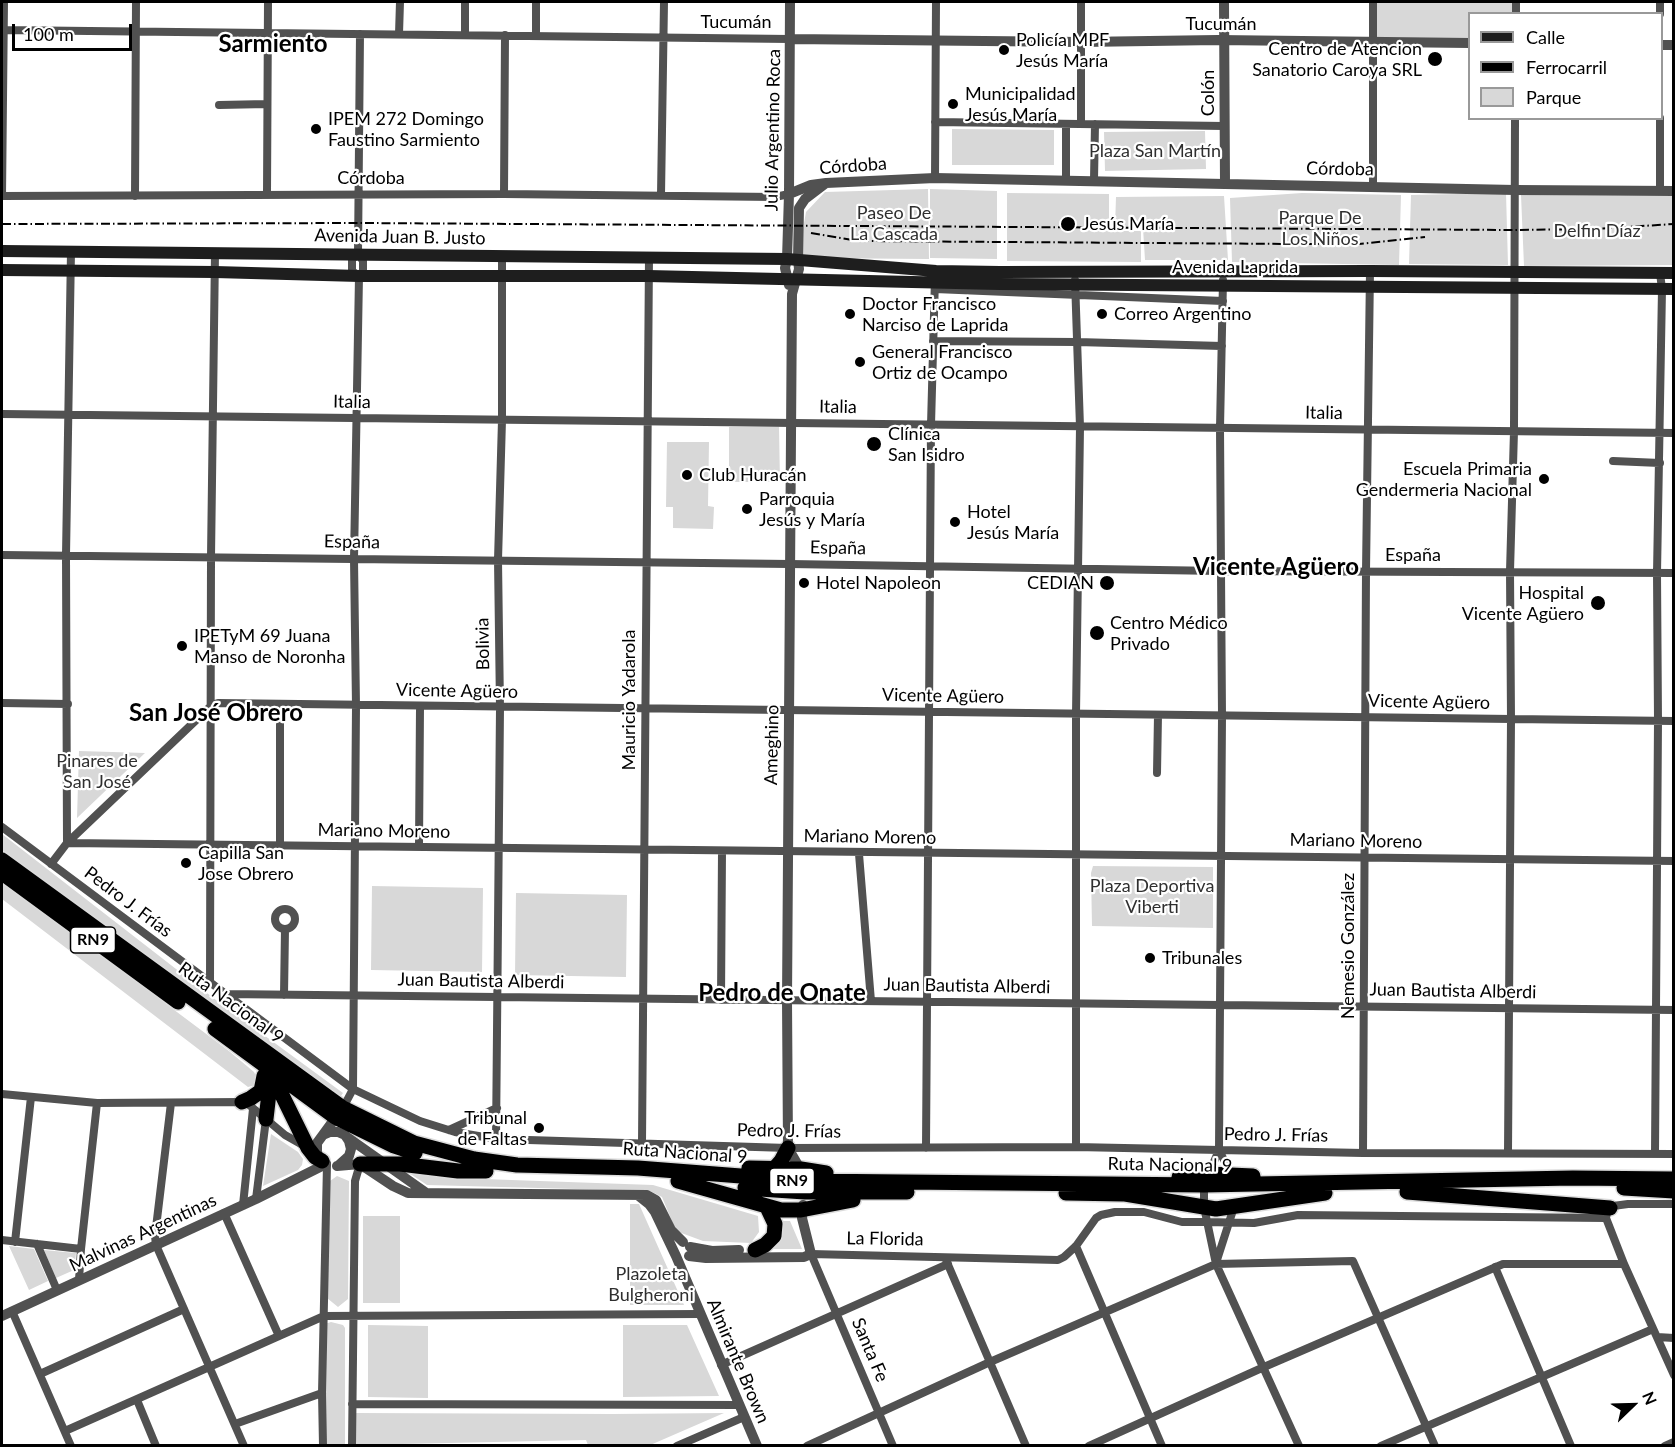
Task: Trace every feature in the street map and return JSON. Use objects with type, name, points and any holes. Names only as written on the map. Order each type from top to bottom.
[{"type":"highway","name":"Ruta Nacional 9","points":[[2,860],[339,1112],[414,1143],[474,1159],[499,1163],[638,1168],[767,1190],[804,1181],[877,1181],[1124,1189]]},
{"type":"highway","name":"Ruta Nacional 9","points":[[2,873],[241,1049],[394,1146],[431,1158],[486,1171],[533,1176],[679,1176]]},
{"type":"highway","points":[[241,1049],[282,1095],[321,1158]]},
{"type":"highway","points":[[248,1105],[251,1098],[261,1091],[264,1073]]},
{"type":"highway","points":[[264,1073],[269,1093],[266,1119]]},
{"type":"highway","points":[[774,1169],[788,1148]]},
{"type":"highway","points":[[354,1160],[458,1171],[486,1171]]},
{"type":"highway","name":"RN9","points":[[679,1176],[703,1168],[774,1169],[804,1181]]},
{"type":"highway","points":[[1124,1189],[1205,1197],[1231,1174],[1307,1184]]},
{"type":"highway","name":"RN9","points":[[679,1176],[767,1207],[782,1210],[801,1210],[835,1202],[901,1192]]},
{"type":"highway","name":"Ruta Nacional 9","points":[[1205,1197],[1307,1184],[1573,1178],[1674,1179]]},
{"type":"highway","points":[[1124,1189],[1148,1179],[1205,1197],[1216,1209],[1325,1193]]},
{"type":"highway","name":"Ruta Nacional 9","points":[[804,1181],[901,1192],[1124,1189]]},
{"type":"highway","name":"Ruta Nacional 9","points":[[1205,1197],[1630,1188],[1674,1191]]},
{"type":"highway","points":[[1407,1191],[1608,1213]]},
{"type":"highway","points":[[755,1250],[765,1245],[774,1236],[776,1224],[767,1207]]},
{"type":"main road","name":"Avenida Juan B. Justo","points":[[2,251],[792,259]]},
{"type":"main road","name":"Avenida Laprida","points":[[792,259],[935,280]]},
{"type":"main road","name":"Avenida Juan B. Justo","points":[[2,270],[359,276],[648,276],[792,279]]},
{"type":"main road","name":"Avenida Laprida","points":[[1075,284],[1224,271],[1674,273]]},
{"type":"main road","name":"Avenida Laprida","points":[[792,279],[935,280],[1000,284],[1668,289]]},
{"type":"street","points":[[2,196],[4,2]]},
{"type":"street","points":[[135,196],[136,2]]},
{"type":"street","points":[[267,194],[268,2]]},
{"type":"street","points":[[399,34],[400,2]]},
{"type":"street","points":[[465,2],[465,35]]},
{"type":"street","points":[[536,2],[536,36]]},
{"type":"street","points":[[661,195],[664,2]]},
{"type":"street","name":"Julio Argentino Roca","points":[[790,2],[789,194],[792,259]]},
{"type":"street","points":[[934,178],[936,2]]},
{"type":"street","points":[[1081,2],[1081,124]]},
{"type":"street","name":"Colón","points":[[1224,2],[1225,184]]},
{"type":"street","points":[[1373,2],[1373,186]]},
{"type":"street","name":"Tucumán","points":[[3,30],[1081,42],[1224,40],[1468,43]]},
{"type":"street","points":[[323,1446],[324,1316],[319,1140],[353,1089],[356,706],[354,559],[359,276],[363,271],[363,261],[358,254],[360,34]]},
{"type":"street","points":[[504,194],[505,35]]},
{"type":"street","points":[[219,105],[267,104]]},
{"type":"street","points":[[1508,1153],[1510,571],[1514,431],[1515,120]]},
{"type":"street","points":[[1660,120],[1660,190]]},
{"type":"street","points":[[935,122],[1224,126]]},
{"type":"street","points":[[1066,124],[1066,179]]},
{"type":"street","points":[[1094,180],[1095,124]]},
{"type":"street","name":"Córdoba","points":[[2,196],[504,194],[775,197],[811,185],[825,183],[934,178],[1674,191]]},
{"type":"street","points":[[792,259],[799,208],[805,199],[825,183]]},
{"type":"street","points":[[67,843],[66,555],[71,251]]},
{"type":"street","points":[[210,984],[215,253]]},
{"type":"street","name":"Bolivia","points":[[496,1139],[500,708],[498,560],[502,420],[502,256]]},
{"type":"street","name":"Mauricio Yadarola","points":[[642,1143],[649,257]]},
{"type":"street","name":"Ameghino","points":[[788,1148],[792,279],[785,268],[792,259]]},
{"type":"street","points":[[1224,271],[1220,428],[1222,716],[1219,1150],[1205,1197],[1216,1264],[1299,1446]]},
{"type":"street","name":"Nemesio González","points":[[1363,1153],[1370,271]]},
{"type":"street","points":[[1655,1153],[1657,573],[1660,433],[1668,289],[1660,273]]},
{"type":"street","points":[[926,1148],[931,425],[935,280]]},
{"type":"street","points":[[1076,1147],[1075,855],[1080,427],[1075,284],[1223,301]]},
{"type":"street","points":[[933,341],[1221,346]]},
{"type":"street","name":"Italia","points":[[2,414],[1674,433]]},
{"type":"street","points":[[1613,461],[1660,463]]},
{"type":"street","name":"España","points":[[2,555],[1220,571],[1674,573]]},
{"type":"street","points":[[2,703],[68,704]]},
{"type":"street","points":[[51,864],[67,843],[212,705]]},
{"type":"street","name":"Vicente Agüero","points":[[212,705],[1674,721]]},
{"type":"street","points":[[280,705],[280,846]]},
{"type":"street","points":[[419,848],[420,707]]},
{"type":"street","points":[[1157,772],[1158,715]]},
{"type":"street","name":"Pedro J. Frías","points":[[2,827],[353,1089],[420,1121],[448,1131],[496,1139],[788,1148],[1076,1147],[1363,1153],[1674,1154]]},
{"type":"street","name":"Mariano Moreno","points":[[67,843],[859,854],[1674,861]]},
{"type":"street","points":[[721,1000],[722,851]]},
{"type":"street","points":[[859,854],[871,1002]]},
{"type":"street","points":[[284,995],[285,929]]},
{"type":"street","name":"Juan Bautista Alberdi","points":[[224,994],[1674,1010]]},
{"type":"street","points":[[2,1094],[97,1103],[248,1105],[300,1145],[321,1158],[354,1160],[408,1193],[639,1196],[652,1208],[683,1252],[755,1250],[804,1251],[811,1254]]},
{"type":"street","points":[[15,1242],[31,1096]]},
{"type":"street","points":[[79,1280],[97,1103]]},
{"type":"street","points":[[171,1103],[155,1236],[156,1245],[244,1446]]},
{"type":"street","points":[[243,1205],[248,1105]]},
{"type":"street","points":[[448,1131],[497,1108]]},
{"type":"street","points":[[256,1199],[266,1119]]},
{"type":"street","points":[[323,1135],[334,1131],[345,1135],[425,1192]]},
{"type":"street","points":[[345,1135],[354,1160],[355,1181],[352,1446]]},
{"type":"street","points":[[788,1148],[804,1181],[801,1218],[811,1254]]},
{"type":"street","points":[[1219,1150],[1231,1174]]},
{"type":"street","name":"Malvinas Argentinas","points":[[2,1316],[298,1179],[321,1158]]},
{"type":"street","points":[[1205,1197],[1229,1222],[1254,1223],[1298,1215],[1608,1213],[1628,1204],[1674,1204]]},
{"type":"street","points":[[1162,1446],[1076,1246],[1096,1218],[1108,1213],[1144,1212],[1182,1222],[1205,1197]]},
{"type":"street","points":[[1216,1264],[1234,1207]]},
{"type":"street","points":[[1608,1213],[1624,1264],[1674,1375]]},
{"type":"street","points":[[224,1214],[279,1336]]},
{"type":"street","points":[[2,1240],[81,1249]]},
{"type":"street","points":[[37,1244],[57,1290]]},
{"type":"street","name":"La Florida","points":[[683,1252],[706,1258],[804,1257],[811,1254],[946,1261],[1058,1260],[1076,1246]]},
{"type":"street","name":"Almirante Brown","points":[[683,1252],[684,1277],[757,1446]]},
{"type":"street","name":"Santa Fe","points":[[811,1254],[893,1446]]},
{"type":"street","points":[[721,1365],[838,1314],[946,1261],[1026,1446]]},
{"type":"street","points":[[807,1446],[990,1362],[1216,1264],[1353,1261],[1435,1446]]},
{"type":"street","points":[[1089,1446],[1495,1267],[1513,1263],[1624,1264]]},
{"type":"street","points":[[1495,1267],[1571,1446]]},
{"type":"street","points":[[40,1374],[184,1309]]},
{"type":"street","points":[[12,1311],[71,1446]]},
{"type":"street","points":[[65,1431],[324,1316],[354,1314],[699,1314]]},
{"type":"street","points":[[1381,1446],[1541,1376],[1655,1333],[1674,1338]]},
{"type":"street","points":[[234,1424],[322,1393]]},
{"type":"street","points":[[136,1400],[156,1446]]},
{"type":"street","points":[[352,1404],[739,1405]]},
{"type":"street","points":[[676,1446],[744,1417]]},
{"type":"street","points":[[1665,1446],[1674,1442]]},
{"type":"green space","points":[[1373,2],[1516,2],[1516,12],[1468,12],[1468,43],[1374,41]]},
{"type":"green space","points":[[952,129],[1054,130],[1054,165],[952,165]]},
{"type":"green space","name":"Plaza San Martín","points":[[1205,131],[1206,169],[1105,171],[1104,132]]},
{"type":"green space","name":"Paseo De La Cascada","points":[[928,189],[929,259],[802,258],[806,212],[825,192]]},
{"type":"green space","points":[[930,189],[997,191],[997,259],[930,258]]},
{"type":"green space","points":[[1007,193],[1109,194],[1109,231],[1141,231],[1141,262],[1007,261]]},
{"type":"green space","name":"Parque De Los Niños","points":[[1302,193],[1401,195],[1399,265],[1232,262],[1230,198]]},
{"type":"green space","points":[[1506,193],[1508,265],[1409,264],[1411,195]]},
{"type":"green space","name":"Delfin Díaz","points":[[1521,195],[1673,196],[1673,265],[1524,266]]},
{"type":"green space","points":[[1224,196],[1228,260],[1145,260],[1143,228],[1115,227],[1116,197]]},
{"type":"green space","points":[[729,427],[779,427],[780,482],[729,482]]},
{"type":"green space","name":"Club Huracán","points":[[667,442],[709,442],[708,506],[714,507],[713,529],[673,528],[673,507],[666,507]]},
{"type":"green space","name":"Pinares de San José","points":[[79,751],[145,753],[77,818]]},
{"type":"green space","points":[[2,834],[216,1000],[343,1093],[338,1100],[214,1010],[2,850]]},
{"type":"green space","name":"Plaza Deportiva Viberti","points":[[1093,866],[1213,867],[1213,928],[1092,926],[1091,873]]},
{"type":"green space","points":[[2,881],[229,1051],[254,1072],[257,1078],[256,1085],[248,1087],[2,899]]},
{"type":"green space","points":[[372,886],[483,888],[482,972],[371,970]]},
{"type":"green space","points":[[516,893],[627,895],[626,977],[515,975]]},
{"type":"green space","points":[[271,1134],[298,1152],[303,1159],[298,1170],[263,1186]]},
{"type":"green space","points":[[400,1167],[455,1178],[653,1185],[758,1216],[759,1232],[751,1243],[703,1241],[676,1231],[662,1197],[650,1191],[427,1185]]},
{"type":"green space","points":[[337,1176],[349,1181],[348,1299],[338,1307],[327,1298],[330,1181]]},
{"type":"green space","name":"Plazoleta Bulgheroni","points":[[630,1204],[639,1204],[684,1305],[630,1305]]},
{"type":"green space","points":[[363,1216],[400,1216],[400,1303],[363,1303]]},
{"type":"green space","points":[[780,1221],[790,1221],[802,1249],[771,1249]]},
{"type":"green space","points":[[9,1246],[34,1249],[48,1281],[29,1290]]},
{"type":"green space","points":[[44,1250],[76,1253],[74,1270],[56,1278]]},
{"type":"green space","points":[[331,1322],[343,1325],[345,1328],[345,1445],[326,1445],[325,1324]]},
{"type":"green space","points":[[368,1325],[428,1326],[428,1398],[368,1397]]},
{"type":"green space","points":[[623,1325],[687,1325],[719,1396],[623,1397]]},
{"type":"green space","points":[[356,1413],[724,1413],[648,1446],[588,1445],[586,1440],[356,1445]]},
{"type":"railway","points":[[2,224],[359,223],[1515,230],[1594,229],[1674,224]]},
{"type":"railway","points":[[811,233],[859,241],[1297,244],[1359,244],[1425,237]]},
{"type":"place","name":"Policía MPF Jesús María","points":[[1004,50]]},
{"type":"place","name":"Centro de Atencion Sanatorio Caroya SRL","points":[[1435,59]]},
{"type":"place","name":"Municipalidad Jesús María","points":[[953,104]]},
{"type":"place","name":"IPEM 272 Domingo Faustino Sarmiento","points":[[316,129]]},
{"type":"place","name":"Jesús María","points":[[1068,224]]},
{"type":"place","name":"Doctor Francisco Narciso de Laprida","points":[[850,314]]},
{"type":"place","name":"Correo Argentino","points":[[1102,314]]},
{"type":"place","name":"General Francisco Ortiz de Ocampo","points":[[860,362]]},
{"type":"place","name":"Clínica San Isidro","points":[[874,444]]},
{"type":"place","name":"Club Huracán","points":[[687,475]]},
{"type":"place","name":"Escuela Primaria Gendermeria Nacional","points":[[1544,479]]},
{"type":"place","name":"Parroquia Jesús y María","points":[[747,509]]},
{"type":"place","name":"Hotel Jesús María","points":[[955,522]]},
{"type":"place","name":"Hotel Napoleon","points":[[804,583]]},
{"type":"place","name":"CEDIAN","points":[[1107,583]]},
{"type":"place","name":"Hospital Vicente Agüero","points":[[1598,603]]},
{"type":"place","name":"Centro Médico Privado","points":[[1097,633]]},
{"type":"place","name":"IPETyM 69 Juana Manso de Noronha","points":[[182,646]]},
{"type":"place","name":"Capilla San Jose Obrero","points":[[186,863]]},
{"type":"place","name":"Tribunales","points":[[1150,958]]},
{"type":"place","name":"Tribunal de Faltas","points":[[539,1128]]},
{"type":"district","name":"Sarmiento","points":[[273,44]]},
{"type":"district","name":"Vicente Agüero","points":[[1276,567]]},
{"type":"district","name":"San José Obrero","points":[[216,713]]},
{"type":"district","name":"Pedro de Onate","points":[[782,993]]}]
